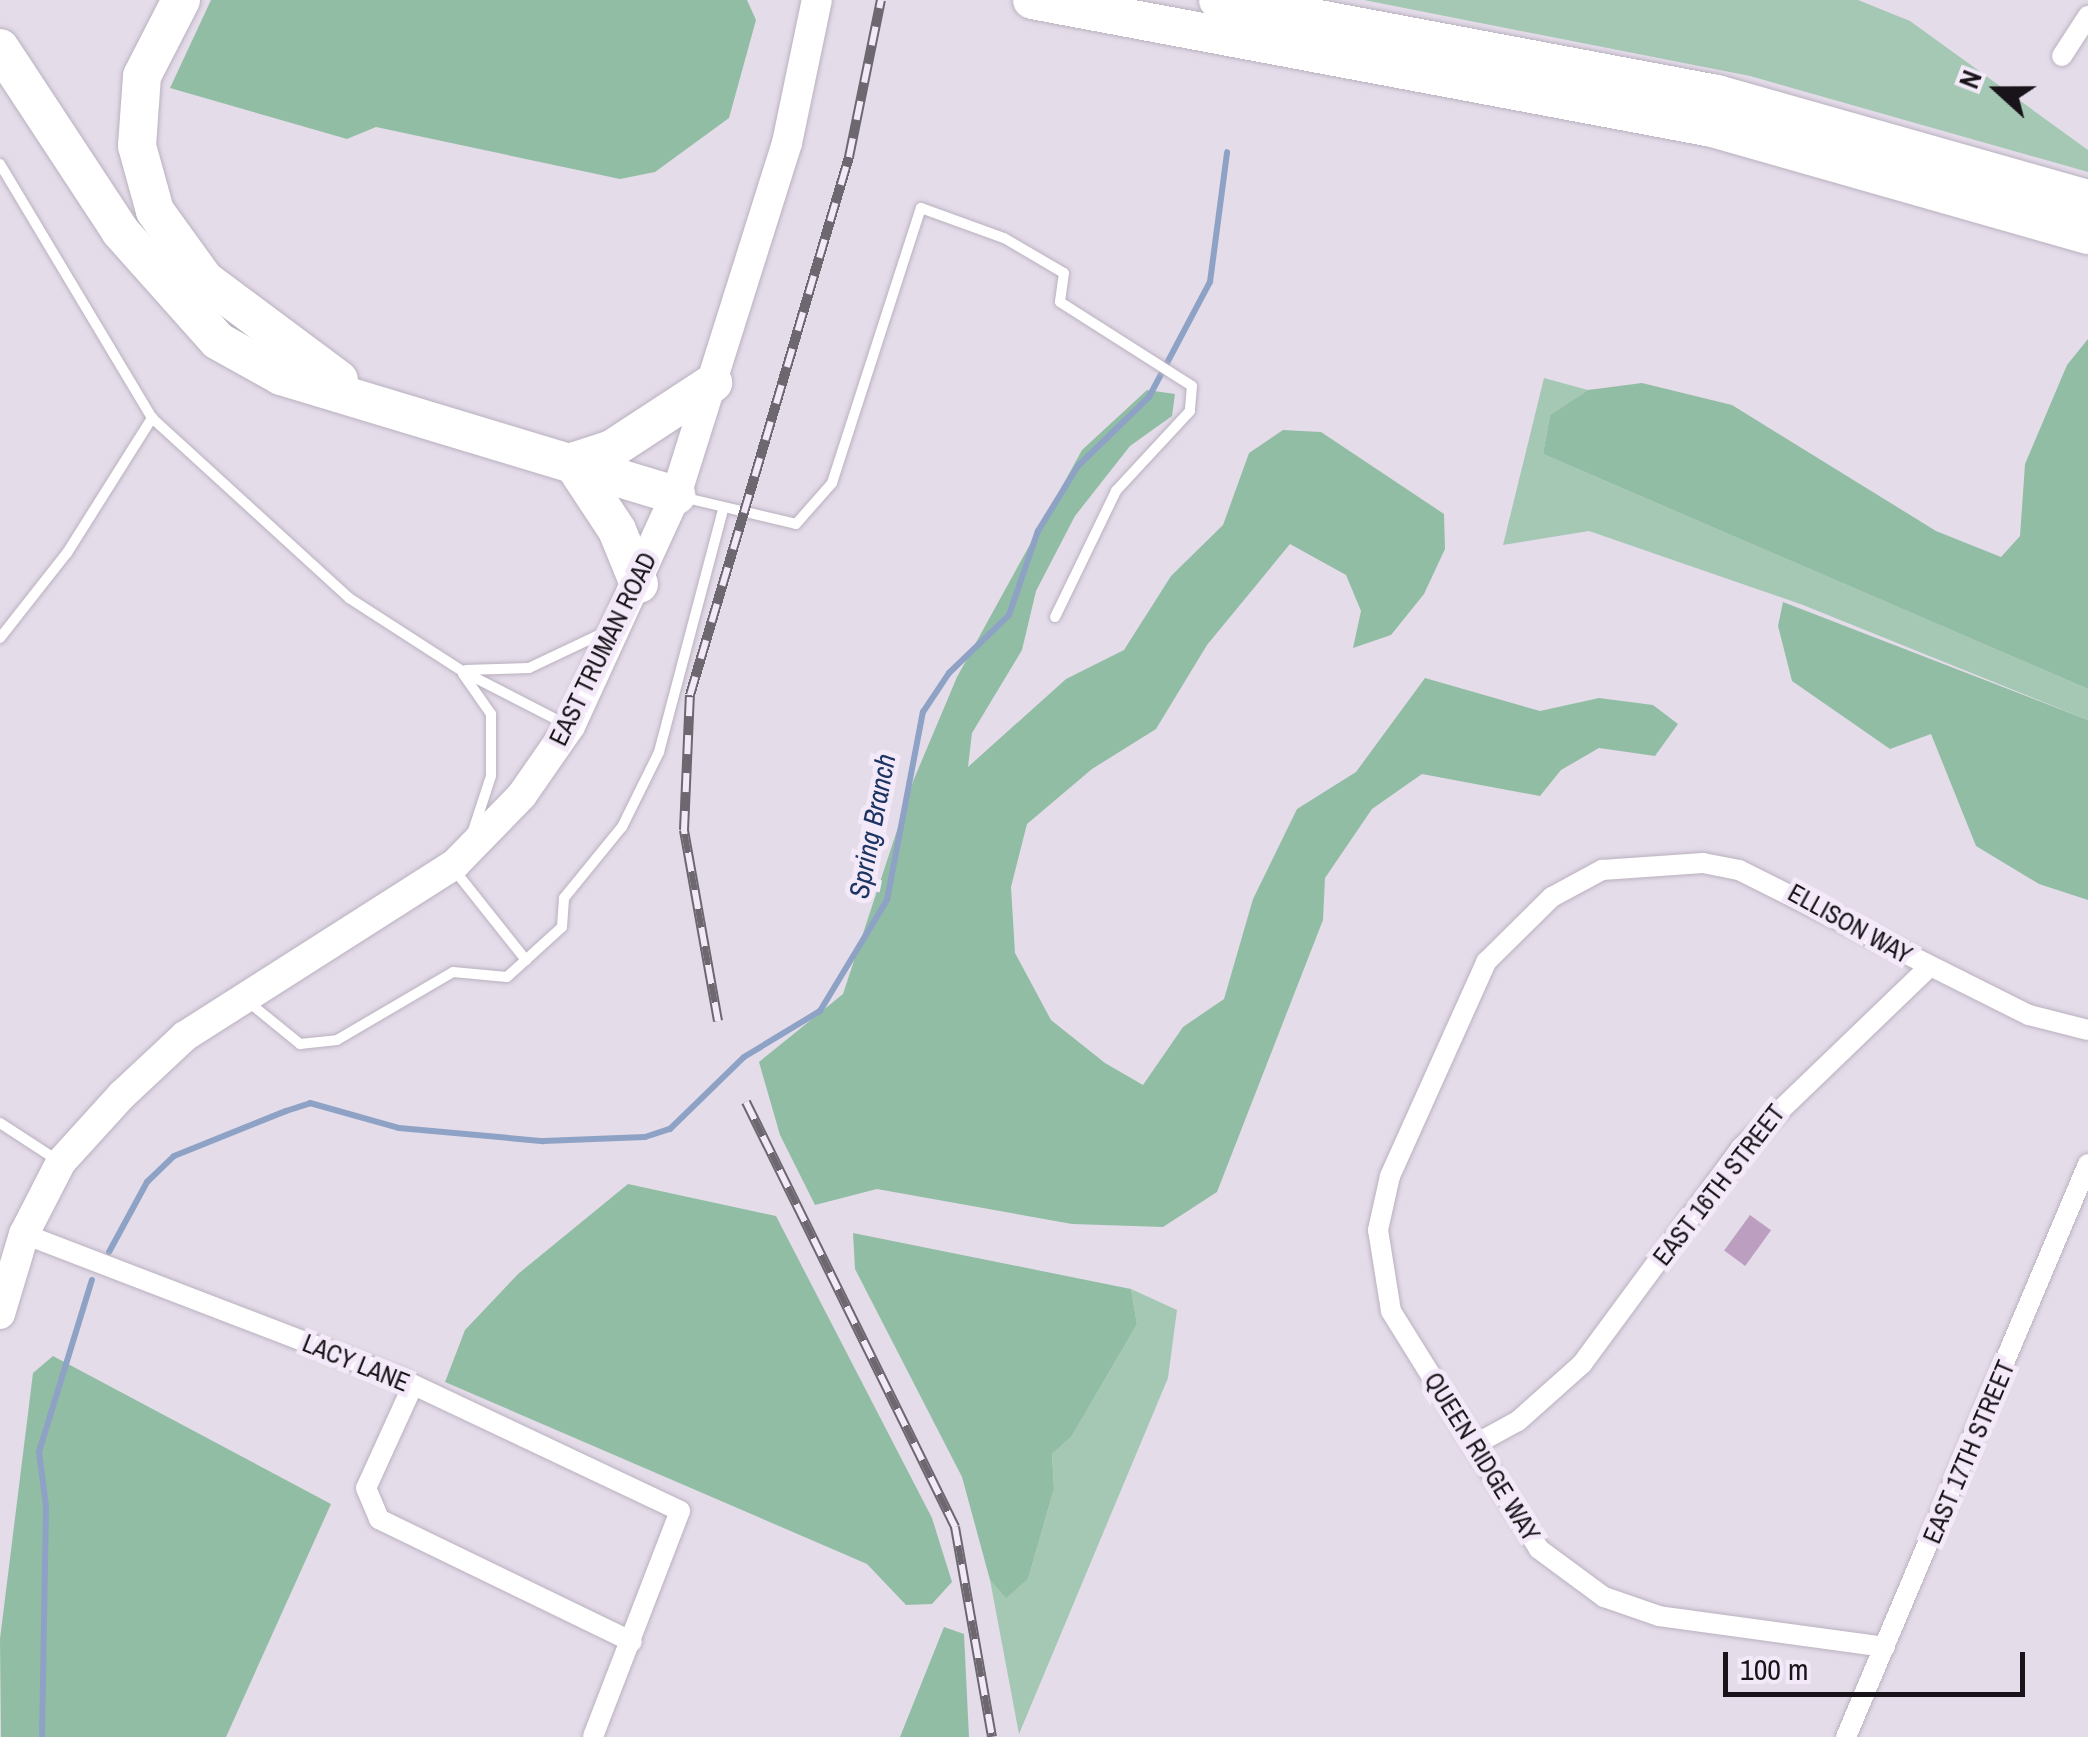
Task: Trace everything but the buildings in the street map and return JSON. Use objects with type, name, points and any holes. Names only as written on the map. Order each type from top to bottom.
[{"type":"highway","points":[[181,0],[142,76],[136,146],[154,212],[205,280],[362,394]]},
{"type":"highway","points":[[1032,0],[1712,128],[2088,236]]},
{"type":"highway","points":[[1218,0],[1716,94],[2088,199]]},
{"type":"highway","points":[[0,48],[169,295],[218,341],[281,376],[362,394],[676,495]]},
{"type":"highway","points":[[572,462],[612,449],[713,383]]},
{"type":"highway","points":[[572,462],[618,530],[634,596]]},
{"type":"main road","name":"EAST TRUMAN ROAD","points":[[0,1314],[24,1234],[60,1162],[184,1036],[459,860],[522,796],[570,726],[634,596],[676,495],[787,142],[817,0]]},
{"type":"street","points":[[2062,56],[2088,16]]},
{"type":"street","name":"ELLISON WAY","points":[[1378,1250],[1390,1176],[1486,962],[1552,896],[1602,870],[1703,863],[1739,870],[1928,968],[2029,1015],[2088,1030]]},
{"type":"street","name":"EAST 16TH STREET","points":[[1474,1445],[1518,1421],[1582,1364],[1741,1148],[1928,968]]},
{"type":"street","name":"EAST 17TH STREET","points":[[1846,1737],[2088,1164]]},
{"type":"street","name":"LACY LANE","points":[[24,1234],[412,1385],[680,1511],[632,1642]]},
{"type":"street","name":"QUEEN RIDGE WAY","points":[[1378,1250],[1391,1311],[1539,1549],[1604,1598],[1659,1616],[1884,1646]]},
{"type":"street","points":[[412,1385],[366,1488],[378,1519],[632,1642],[593,1737]]},
{"type":"lane","points":[[0,164],[152,418],[348,598],[460,669],[570,726]]},
{"type":"lane","points":[[676,495],[796,524],[832,482],[921,208],[1004,238],[1064,274],[1060,302],[1192,386],[1190,411],[1116,491],[1055,618]]},
{"type":"lane","points":[[0,638],[67,553],[152,418]]},
{"type":"lane","points":[[246,999],[300,1044],[337,1040],[452,972],[507,977],[562,927],[564,898],[622,827],[659,752],[723,509]]},
{"type":"lane","points":[[460,669],[529,668],[600,636],[634,596]]},
{"type":"lane","points":[[460,669],[490,714],[491,776],[459,860],[526,960]]},
{"type":"lane","points":[[0,1123],[60,1162]]},
{"type":"green space","points":[[211,0],[747,0],[756,20],[729,118],[655,172],[620,179],[376,127],[347,139],[170,88]]},
{"type":"green space","points":[[1364,0],[1858,0],[1910,21],[2088,150],[2088,172],[1750,76]]},
{"type":"green space","points":[[2088,339],[2088,689],[1543,454],[1550,415],[1588,390],[1642,383],[1732,405],[1936,531],[2001,557],[2020,536],[2025,464],[2067,365]]},
{"type":"green space","points":[[1544,378],[1588,390],[1550,415],[1543,454],[2088,689],[2088,720],[1803,605],[1589,531],[1503,545]]},
{"type":"green space","points":[[1147,390],[1175,394],[1172,416],[1130,446],[1075,516],[1036,591],[1022,650],[972,733],[968,767],[1066,679],[1124,650],[1171,576],[1223,525],[1249,453],[1283,430],[1321,432],[1444,514],[1445,549],[1424,594],[1391,635],[1353,648],[1361,611],[1346,575],[1290,544],[1207,645],[1156,729],[1092,769],[1027,824],[1011,887],[1015,953],[1051,1020],[1105,1063],[1143,1085],[1183,1027],[1224,999],[1253,899],[1297,809],[1356,772],[1425,678],[1540,711],[1599,698],[1653,705],[1678,724],[1655,756],[1599,748],[1561,770],[1540,796],[1422,774],[1372,809],[1325,878],[1323,920],[1217,1192],[1163,1227],[1072,1224],[877,1189],[815,1205],[780,1135],[759,1062],[843,994],[914,779],[957,677],[1082,450]]},
{"type":"green space","points":[[1783,602],[2088,720],[2088,900],[2039,884],[1976,846],[1931,734],[1890,749],[1792,681],[1778,626]]},
{"type":"green space","points":[[628,1184],[776,1216],[932,1518],[952,1582],[932,1604],[906,1605],[867,1564],[445,1382],[465,1330],[518,1274]]},
{"type":"green space","points":[[853,1233],[1131,1289],[1137,1324],[1072,1436],[1052,1454],[1054,1489],[1028,1579],[1006,1598],[990,1580],[962,1477],[855,1269]]},
{"type":"green space","points":[[1131,1289],[1177,1310],[1168,1378],[1019,1734],[990,1580],[1006,1597],[1028,1579],[1054,1489],[1052,1454],[1072,1436],[1137,1324]]},
{"type":"green space","points":[[53,1356],[331,1504],[226,1737],[1,1737],[0,1639],[33,1373]]},
{"type":"green space","points":[[944,1627],[964,1634],[969,1737],[900,1737]]},
{"type":"waterway","name":"Spring Branch","points":[[109,1252],[147,1182],[174,1156],[286,1111],[310,1103],[399,1128],[543,1141],[645,1137],[670,1129],[744,1057],[820,1011],[887,900],[923,712],[949,673],[1009,615],[1038,531],[1078,466],[1149,397],[1210,282],[1227,152]]},
{"type":"waterway","name":"Spring Branch","points":[[42,1737],[46,1506],[39,1452],[92,1280]]},
{"type":"railway","points":[[718,1021],[684,830],[690,695],[849,157],[881,0]]},
{"type":"railway","points":[[746,1102],[955,1527],[992,1737]]}]
